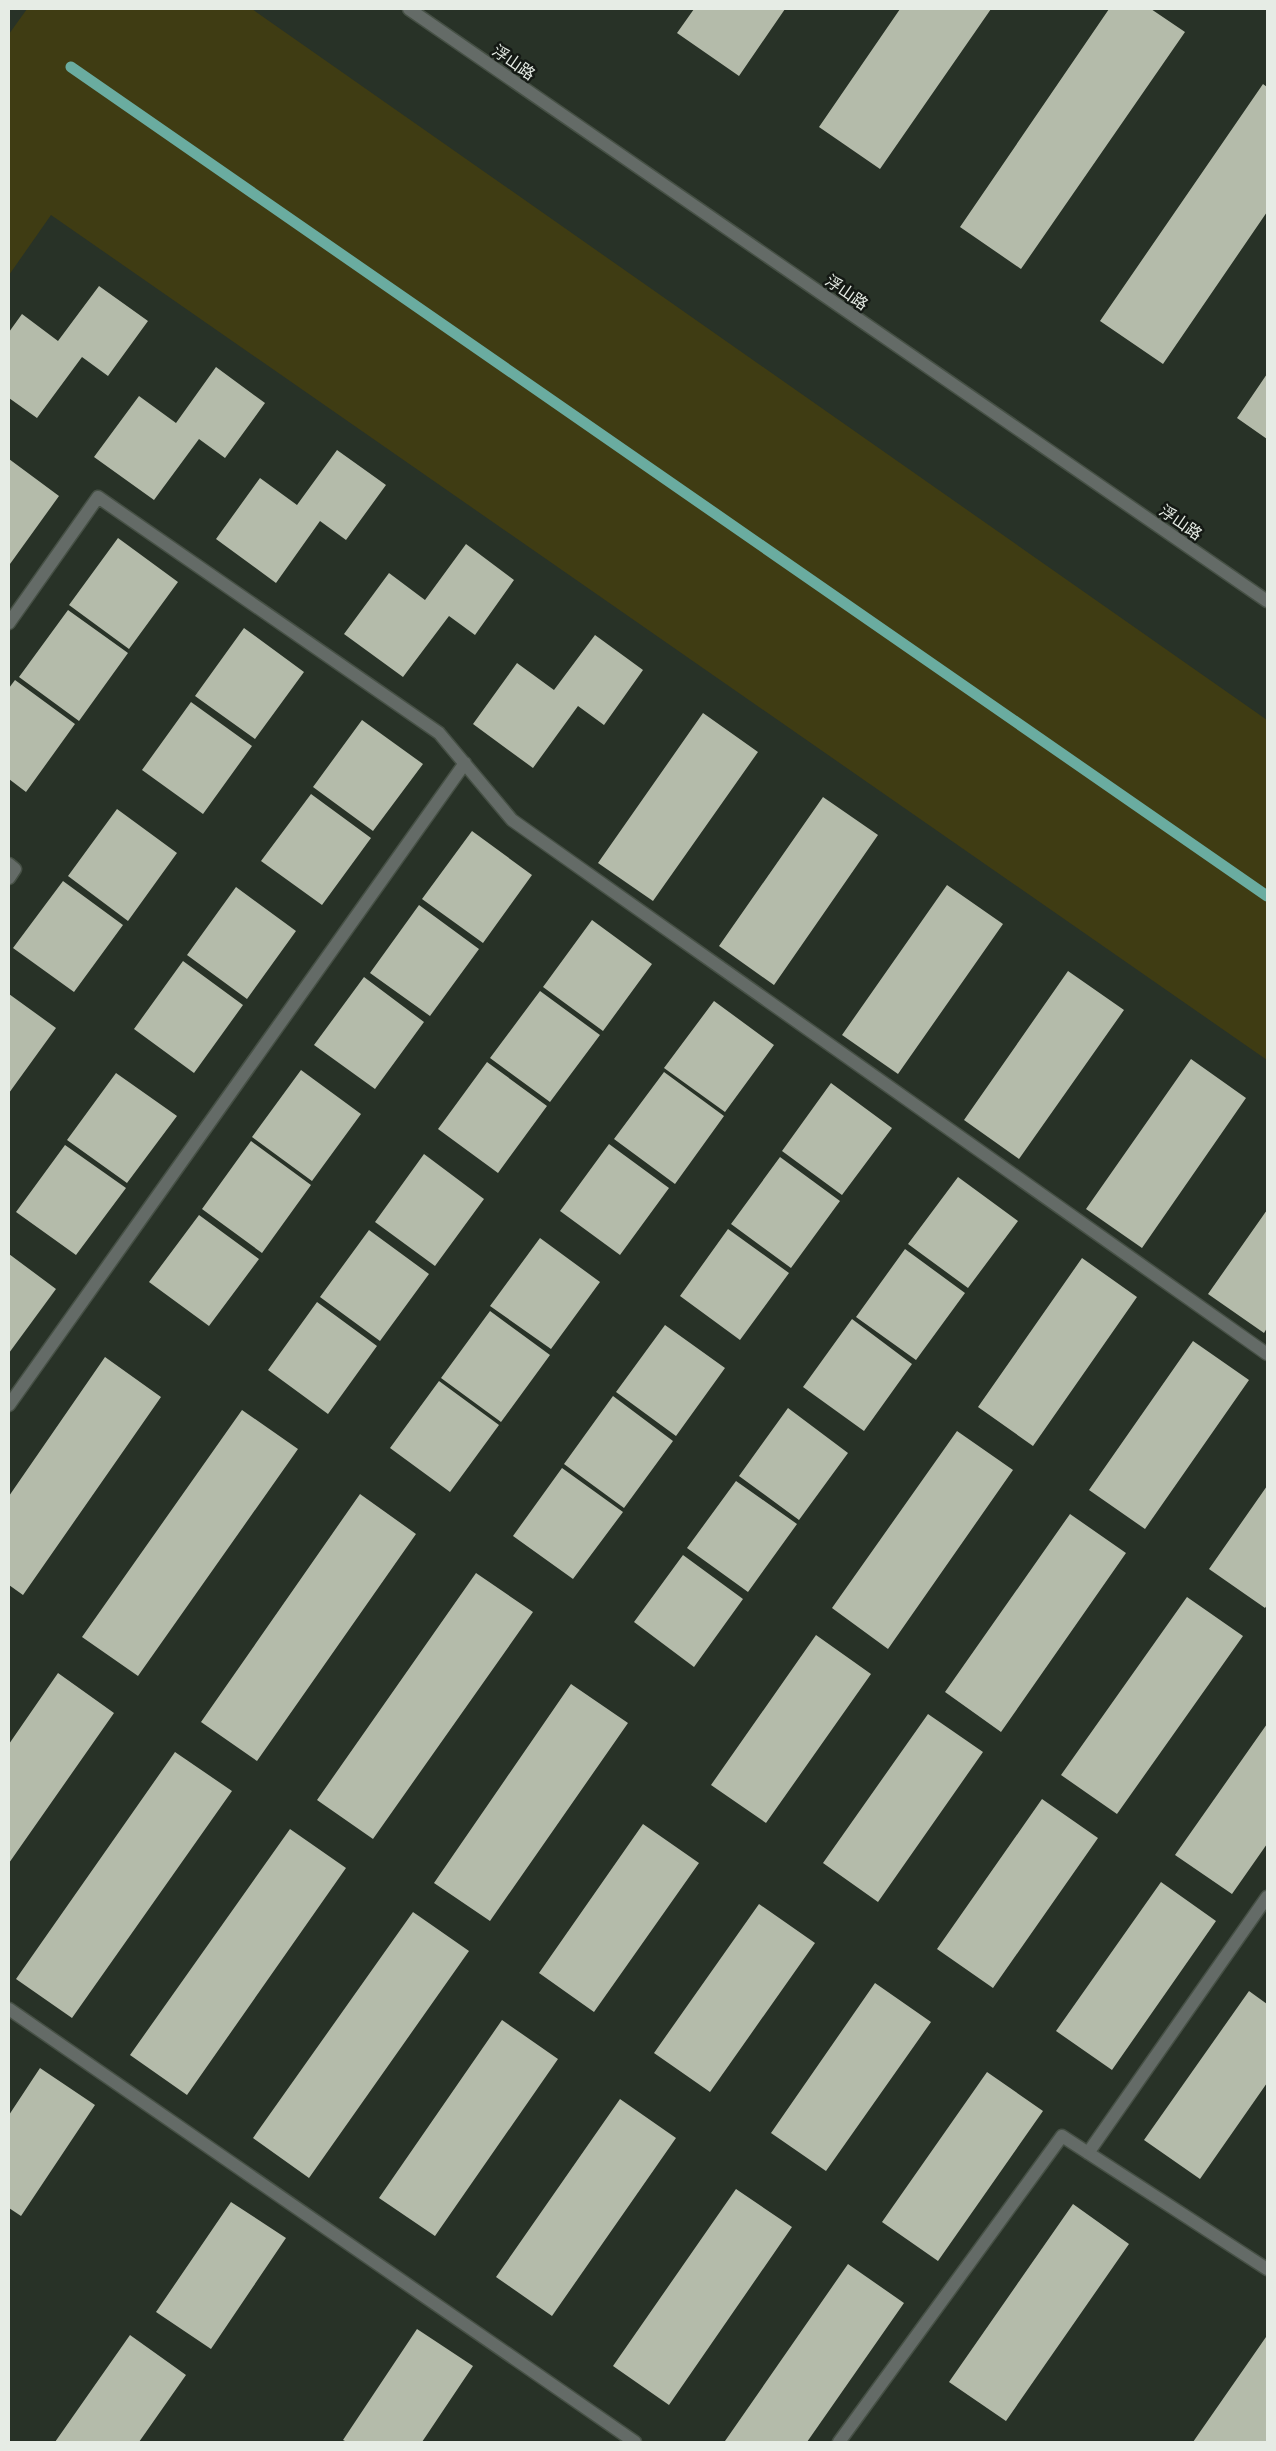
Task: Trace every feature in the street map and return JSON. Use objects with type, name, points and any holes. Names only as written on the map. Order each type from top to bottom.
[{"type":"street","name":"浮山路","points":[[409,9],[1267,602]]},
{"type":"street","points":[[9,623],[98,497],[439,734],[512,820],[1267,1354]]},
{"type":"street","points":[[9,1405],[464,763]]},
{"type":"street","points":[[9,864],[15,868],[9,878]]},
{"type":"street","points":[[1088,2152],[1267,1897]]},
{"type":"street","points":[[9,2009],[636,2442]]},
{"type":"street","points":[[840,2442],[1062,2136],[1267,2269]]},
{"type":"shaded area","points":[[27,9],[252,9],[1267,720],[1267,1060],[51,215],[9,275],[9,34]]},
{"type":"building","points":[[694,9],[785,9],[739,76],[677,33]]},
{"type":"building","points":[[900,9],[991,9],[880,169],[819,127]]},
{"type":"building","points":[[1109,9],[1151,9],[1185,32],[1021,269],[960,227]]},
{"type":"building","points":[[1263,84],[1267,87],[1267,212],[1163,364],[1100,321]]},
{"type":"building","points":[[99,286],[148,321],[108,376],[82,357],[37,418],[9,398],[9,332],[22,314],[58,341]]},
{"type":"building","points":[[216,367],[265,403],[225,458],[199,439],[154,500],[94,457],[139,396],[176,423]]},
{"type":"building","points":[[1267,374],[1267,439],[1237,418]]},
{"type":"building","points":[[337,450],[386,485],[346,540],[320,521],[276,583],[216,539],[260,478],[297,505]]},
{"type":"building","points":[[9,459],[59,496],[10,564],[9,563]]},
{"type":"building","points":[[118,538],[178,582],[129,649],[69,605]]},
{"type":"building","points":[[466,544],[514,580],[475,635],[449,616],[403,677],[344,634],[389,573],[425,600]]},
{"type":"building","points":[[68,610],[128,653],[79,721],[19,677]]},
{"type":"building","points":[[244,628],[304,672],[255,739],[195,696]]},
{"type":"building","points":[[595,635],[643,670],[604,725],[578,706],[533,768],[473,724],[517,663],[554,690]]},
{"type":"building","points":[[15,680],[75,724],[26,792],[9,779],[9,688]]},
{"type":"building","points":[[191,702],[252,746],[203,814],[142,770]]},
{"type":"building","points":[[703,713],[758,752],[653,901],[598,863]]},
{"type":"building","points":[[362,720],[423,764],[373,831],[313,787]]},
{"type":"building","points":[[311,794],[371,838],[322,905],[261,861]]},
{"type":"building","points":[[823,797],[878,835],[774,985],[719,946]]},
{"type":"building","points":[[117,809],[177,853],[128,921],[68,876]]},
{"type":"building","points":[[472,831],[532,875],[483,943],[422,899]]},
{"type":"building","points":[[63,881],[123,925],[74,992],[13,948]]},
{"type":"building","points":[[947,885],[1003,924],[898,1074],[842,1035]]},
{"type":"building","points":[[236,887],[296,931],[247,999],[187,955]]},
{"type":"building","points":[[419,905],[479,949],[430,1016],[370,973]]},
{"type":"building","points":[[592,920],[652,964],[603,1031],[543,987]]},
{"type":"building","points":[[183,961],[243,1005],[194,1073],[134,1029]]},
{"type":"building","points":[[1068,971],[1124,1010],[1019,1159],[964,1120]]},
{"type":"building","points":[[364,977],[424,1022],[375,1089],[314,1045]]},
{"type":"building","points":[[540,991],[600,1035],[550,1102],[490,1058]]},
{"type":"building","points":[[9,994],[56,1028],[9,1093]]},
{"type":"building","points":[[714,1001],[774,1045],[725,1112],[664,1068]]},
{"type":"building","points":[[1191,1059],[1246,1098],[1142,1248],[1086,1209]]},
{"type":"building","points":[[487,1062],[547,1106],[498,1173],[438,1129]]},
{"type":"building","points":[[301,1070],[361,1114],[312,1181],[252,1137]]},
{"type":"building","points":[[664,1072],[724,1116],[675,1184],[614,1139]]},
{"type":"building","points":[[116,1073],[177,1116],[127,1183],[67,1140]]},
{"type":"building","points":[[831,1083],[892,1128],[842,1195],[782,1151]]},
{"type":"building","points":[[251,1141],[311,1185],[262,1253],[202,1209]]},
{"type":"building","points":[[609,1144],[669,1188],[620,1255],[560,1211]]},
{"type":"building","points":[[65,1145],[126,1188],[76,1255],[16,1212]]},
{"type":"building","points":[[424,1154],[484,1199],[435,1266],[375,1222]]},
{"type":"building","points":[[780,1157],[840,1201],[791,1268],[731,1224]]},
{"type":"building","points":[[958,1177],[1018,1221],[968,1288],[908,1244]]},
{"type":"building","points":[[1267,1210],[1267,1328],[1264,1333],[1208,1294]]},
{"type":"building","points":[[199,1215],[259,1259],[209,1326],[149,1282]]},
{"type":"building","points":[[728,1229],[789,1273],[740,1340],[680,1296]]},
{"type":"building","points":[[369,1230],[429,1274],[380,1341],[320,1297]]},
{"type":"building","points":[[540,1238],[600,1282],[551,1349],[490,1306]]},
{"type":"building","points":[[905,1249],[965,1293],[916,1360],[856,1317]]},
{"type":"building","points":[[9,1254],[56,1289],[9,1353]]},
{"type":"building","points":[[1082,1258],[1137,1297],[1033,1446],[978,1407]]},
{"type":"building","points":[[317,1302],[377,1346],[328,1414],[268,1370]]},
{"type":"building","points":[[490,1311],[550,1355],[501,1422],[441,1378]]},
{"type":"building","points":[[852,1319],[912,1364],[864,1431],[803,1387]]},
{"type":"building","points":[[665,1325],[725,1368],[676,1436],[616,1392]]},
{"type":"building","points":[[1193,1341],[1249,1380],[1145,1529],[1089,1490]]},
{"type":"building","points":[[105,1357],[161,1397],[23,1595],[9,1585],[9,1496]]},
{"type":"building","points":[[439,1381],[499,1425],[450,1492],[390,1448]]},
{"type":"building","points":[[613,1396],[673,1441],[624,1508],[564,1464]]},
{"type":"building","points":[[788,1408],[848,1453],[799,1520],[739,1476]]},
{"type":"building","points":[[242,1410],[298,1449],[138,1676],[82,1637]]},
{"type":"building","points":[[957,1431],[1013,1470],[888,1649],[832,1608]]},
{"type":"building","points":[[562,1468],[623,1512],[573,1579],[513,1536]]},
{"type":"building","points":[[736,1481],[797,1524],[748,1592],[687,1548]]},
{"type":"building","points":[[1267,1486],[1267,1605],[1265,1608],[1209,1569]]},
{"type":"building","points":[[360,1494],[416,1534],[257,1761],[201,1722]]},
{"type":"building","points":[[1070,1514],[1126,1553],[1001,1732],[945,1692]]},
{"type":"building","points":[[683,1555],[743,1599],[694,1667],[634,1622]]},
{"type":"building","points":[[476,1573],[533,1612],[373,1839],[317,1800]]},
{"type":"building","points":[[1187,1597],[1243,1636],[1117,1814],[1061,1775]]},
{"type":"building","points":[[816,1635],[871,1674],[766,1823],[711,1785]]},
{"type":"building","points":[[58,1673],[114,1713],[9,1863],[9,1744]]},
{"type":"building","points":[[571,1684],[628,1723],[490,1921],[434,1883]]},
{"type":"building","points":[[928,1714],[983,1752],[878,1902],[823,1863]]},
{"type":"building","points":[[1267,1724],[1267,1844],[1232,1894],[1175,1855]]},
{"type":"building","points":[[175,1752],[232,1791],[72,2018],[16,1979]]},
{"type":"building","points":[[1042,1799],[1098,1838],[993,1988],[937,1949]]},
{"type":"building","points":[[643,1824],[699,1863],[594,2012],[539,1973]]},
{"type":"building","points":[[290,1829],[346,1868],[187,2095],[130,2055]]},
{"type":"building","points":[[1161,1882],[1216,1921],[1112,2070],[1056,2031]]},
{"type":"building","points":[[759,1904],[815,1943],[710,2092],[654,2053]]},
{"type":"building","points":[[413,1912],[469,1951],[309,2178],[253,2138]]},
{"type":"building","points":[[875,1983],[931,2022],[826,2171],[771,2133]]},
{"type":"building","points":[[1249,1991],[1267,2004],[1267,2083],[1200,2179],[1144,2140]]},
{"type":"building","points":[[502,2020],[558,2059],[435,2236],[379,2198]]},
{"type":"building","points":[[40,2068],[95,2105],[21,2216],[9,2208],[9,2115]]},
{"type":"building","points":[[987,2072],[1043,2111],[938,2261],[882,2222]]},
{"type":"building","points":[[620,2099],[676,2138],[552,2316],[496,2277]]},
{"type":"building","points":[[736,2189],[792,2227],[669,2405],[613,2366]]},
{"type":"building","points":[[231,2202],[286,2238],[211,2349],[156,2312]]},
{"type":"building","points":[[1073,2204],[1129,2244],[1006,2421],[949,2382]]},
{"type":"building","points":[[848,2264],[904,2303],[807,2442],[725,2441]]},
{"type":"building","points":[[417,2329],[473,2366],[422,2442],[347,2442],[343,2440]]},
{"type":"building","points":[[130,2335],[186,2375],[139,2442],[55,2442]]},
{"type":"building","points":[[1266,2337],[1267,2442],[1193,2442]]},
{"type":"waterway","points":[[71,67],[1267,896]]}]
